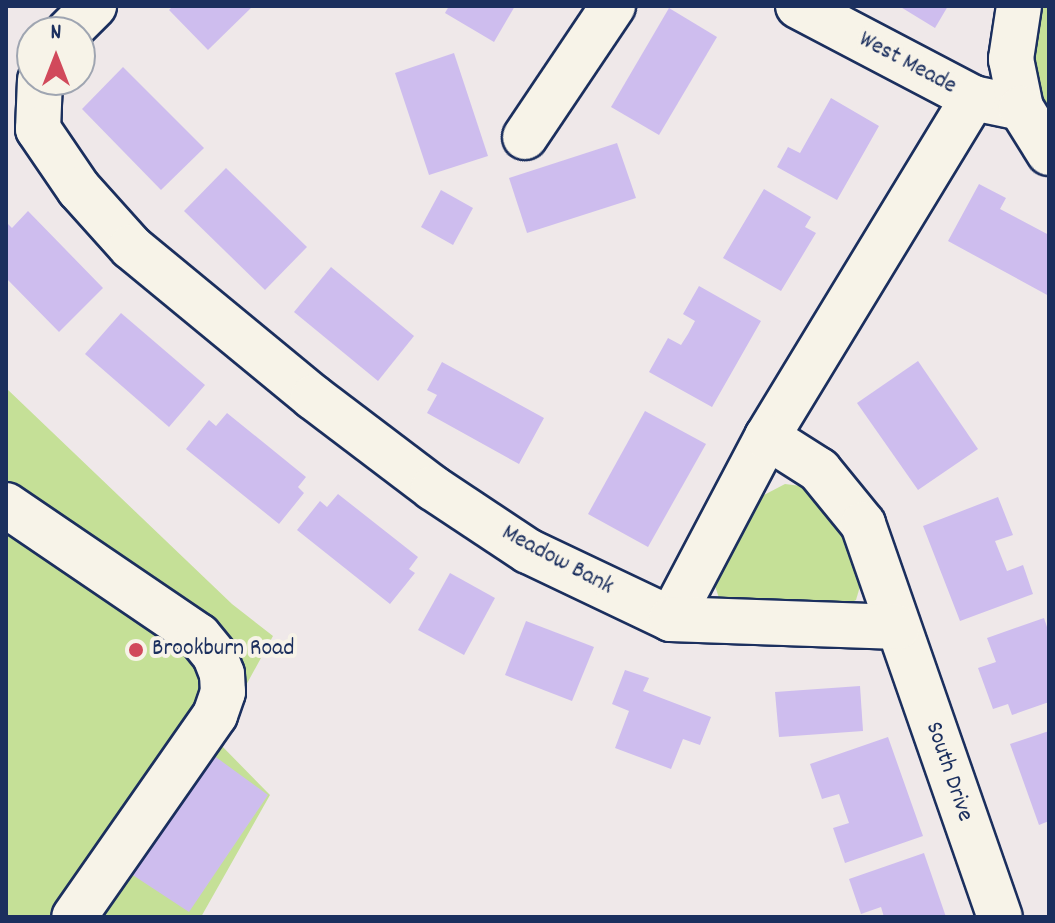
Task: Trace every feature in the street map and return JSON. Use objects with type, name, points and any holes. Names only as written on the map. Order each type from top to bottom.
[{"type":"street","points":[[525,137],[613,6]]},
{"type":"street","name":"West Meade","points":[[798,6],[973,98],[1021,108]]},
{"type":"street","points":[[1019,6],[1011,59],[1021,108],[1049,153]]},
{"type":"street","name":"Meadow Bank","points":[[39,96],[38,129],[79,189],[131,247],[313,397],[433,488],[528,551],[671,619]]},
{"type":"street","points":[[898,627],[671,619],[767,437],[973,98]]},
{"type":"street","name":"South Drive","points":[[767,437],[819,470],[863,524],[1000,917]]},
{"type":"street","points":[[6,505],[199,636],[215,656],[222,674],[223,692],[215,715],[74,917]]},
{"type":"green space","points":[[1041,6],[1049,6],[1049,118],[1032,70],[1034,24]]},
{"type":"green space","name":"Brookburn Road","points":[[6,388],[232,604],[273,636],[216,740],[270,795],[201,917],[6,917]]},
{"type":"green space","points":[[785,484],[801,486],[824,496],[847,531],[861,583],[856,600],[836,610],[737,605],[719,598],[712,577],[720,555],[764,495]]},
{"type":"building","points":[[173,6],[253,6],[208,50],[169,10]]},
{"type":"building","points":[[449,6],[515,6],[494,42],[445,13]]},
{"type":"building","points":[[899,6],[948,6],[935,28]]},
{"type":"building","points":[[669,8],[717,37],[659,135],[611,107]]},
{"type":"building","points":[[454,53],[488,156],[429,175],[395,73]]},
{"type":"building","points":[[123,67],[204,148],[161,190],[82,109]]},
{"type":"building","points":[[831,98],[879,126],[837,200],[777,167],[788,147],[800,153]]},
{"type":"building","points":[[617,143],[636,198],[527,233],[509,178]]},
{"type":"building","points":[[226,168],[307,247],[265,290],[184,211]]},
{"type":"building","points":[[979,184],[1006,198],[1000,209],[1049,235],[1049,296],[948,241]]},
{"type":"building","points":[[764,189],[811,217],[805,227],[816,233],[781,291],[723,258]]},
{"type":"building","points":[[441,190],[473,208],[453,245],[421,227]]},
{"type":"building","points":[[28,211],[103,288],[59,332],[6,278],[6,222],[12,228]]},
{"type":"building","points":[[331,267],[414,336],[378,381],[294,312]]},
{"type":"building","points":[[699,286],[761,321],[712,407],[649,372],[668,338],[681,345],[688,334],[695,321],[683,314]]},
{"type":"building","points":[[121,313],[205,385],[169,427],[85,354]]},
{"type":"building","points":[[918,361],[978,449],[918,490],[857,403]]},
{"type":"building","points":[[442,362],[544,418],[519,464],[427,413],[437,395],[427,390]]},
{"type":"building","points":[[645,411],[706,444],[648,547],[588,514]]},
{"type":"building","points":[[227,413],[306,477],[298,487],[304,493],[279,524],[186,449],[209,420],[216,426]]},
{"type":"building","points":[[338,494],[418,557],[409,569],[415,573],[390,604],[297,530],[320,501],[327,507]]},
{"type":"building","points":[[998,497],[1013,535],[995,541],[1007,571],[1023,565],[1033,594],[960,621],[923,526]]},
{"type":"building","points":[[450,573],[495,598],[464,655],[418,630]]},
{"type":"building","points":[[1044,618],[1049,633],[1049,702],[1012,715],[1008,704],[993,709],[978,668],[996,662],[987,638]]},
{"type":"building","points":[[526,621],[594,647],[572,701],[505,675]]},
{"type":"building","points":[[625,670],[649,678],[643,691],[711,717],[700,745],[683,739],[671,769],[615,748],[629,711],[612,704]]},
{"type":"building","points":[[860,686],[863,731],[779,737],[775,692]]},
{"type":"building","points":[[1049,731],[1049,821],[1039,825],[1010,744]]},
{"type":"building","points":[[888,737],[923,836],[845,863],[833,828],[849,823],[839,794],[822,799],[810,764]]},
{"type":"building","points":[[202,747],[268,795],[189,912],[122,868]]},
{"type":"building","points":[[924,853],[946,917],[884,917],[881,907],[861,914],[849,879]]},
{"type":"place","name":"Brookburn Road","points":[[136,650]]}]
